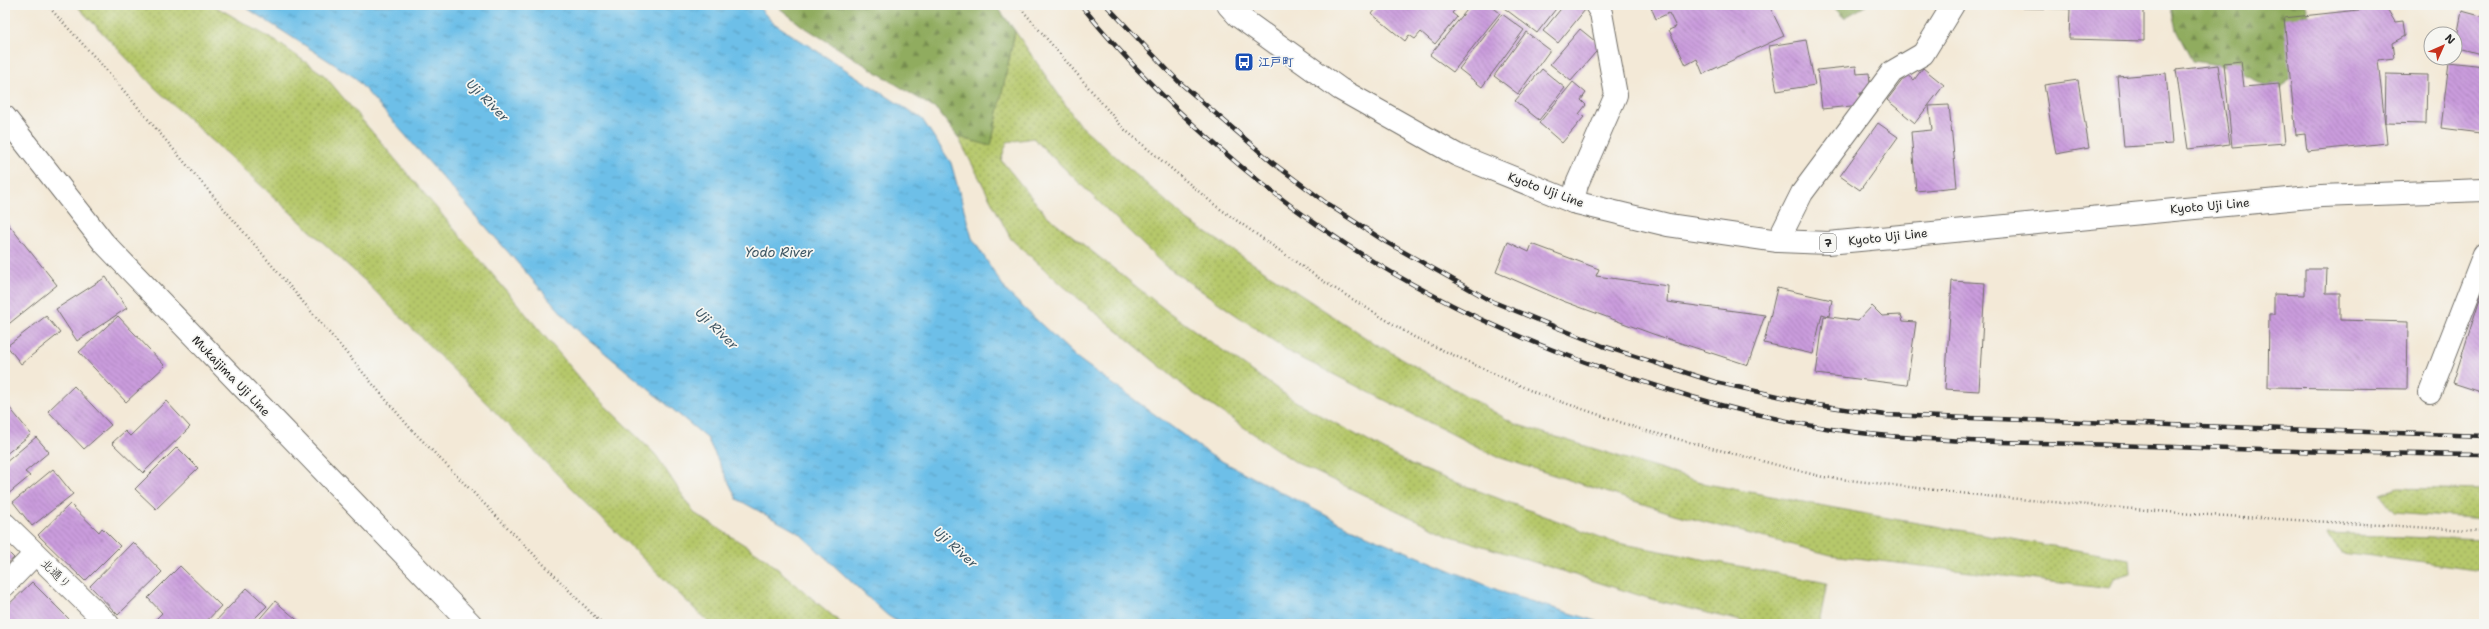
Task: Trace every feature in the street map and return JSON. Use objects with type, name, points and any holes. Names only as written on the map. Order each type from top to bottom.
[{"type":"main road","name":"Kyoto Uji Line","points":[[1228,5],[1238,16],[1347,93],[1457,155],[1573,202],[1668,224],[1778,241],[1828,243],[2321,196],[2484,190]]},
{"type":"main road","points":[[1573,202],[1577,184],[1616,95],[1601,13],[1596,5]]},
{"type":"main road","points":[[1778,241],[1802,193],[1892,72],[1923,54],[1953,5]]},
{"type":"main road","name":"Mukaijima Uji Line","points":[[5,117],[104,243],[471,624]]},
{"type":"main road","points":[[2430,393],[2484,254]]},
{"type":"main road","name":"北通り","points":[[5,524],[108,624]]},
{"type":"main road","points":[[5,585],[35,554]]},
{"type":"path","points":[[48,5],[102,65],[410,428],[602,624]]},
{"type":"path","points":[[1018,5],[1124,129],[1216,206],[1326,283],[1414,337],[1536,393],[1643,430],[1823,477],[1995,497],[2192,514],[2484,531]]},
{"type":"green space","points":[[76,5],[213,5],[277,42],[324,75],[596,397],[656,455],[694,513],[765,558],[842,624],[710,624],[572,489],[364,280],[154,87]]},
{"type":"green space","points":[[779,5],[996,5],[1015,31],[991,146],[958,137],[937,110],[801,25],[778,7]]},
{"type":"green space","points":[[1832,5],[1867,5],[1844,18]]},
{"type":"green space","points":[[2170,5],[2306,5],[2311,21],[2304,63],[2278,91],[2225,66],[2192,61],[2176,30]]},
{"type":"green space","points":[[1015,31],[1078,123],[1187,220],[1366,338],[1515,424],[1707,484],[1888,518],[2129,559],[2130,574],[2114,579],[2110,589],[1831,555],[1674,514],[1498,457],[1291,353],[1164,265],[1033,138],[1007,142],[1001,160],[1046,215],[1167,311],[1293,400],[1413,466],[1613,542],[1827,583],[1819,624],[1752,624],[1651,599],[1448,535],[1297,463],[1190,391],[1061,284],[1011,239],[958,137],[991,145]]},
{"type":"green space","points":[[2398,488],[2484,490],[2484,519],[2395,512],[2380,494]]},
{"type":"green space","points":[[2326,534],[2484,540],[2484,571],[2342,552]]},
{"type":"water","name":"Yodo River","points":[[242,5],[757,5],[772,22],[922,119],[951,163],[972,238],[1007,292],[1077,358],[1212,456],[1350,528],[1507,594],[1606,624],[901,624],[887,615],[799,533],[737,499],[707,438],[574,327],[354,77]]},
{"type":"building","points":[[1379,5],[1459,5],[1452,13],[1457,17],[1435,44],[1421,32],[1415,39],[1409,35],[1405,41],[1372,14]]},
{"type":"building","points":[[1471,5],[1490,5],[1500,13],[1453,72],[1430,55]]},
{"type":"building","points":[[1500,5],[1559,5],[1537,33]]},
{"type":"building","points":[[1564,5],[1579,5],[1585,10],[1558,43],[1543,31]]},
{"type":"building","points":[[1650,5],[1769,5],[1784,36],[1703,74],[1697,59],[1686,65],[1669,30],[1676,27],[1669,13],[1656,19]]},
{"type":"building","points":[[2022,5],[2144,5],[2144,41],[2069,39],[2070,9],[2022,8]]},
{"type":"building","points":[[2386,7],[2395,22],[2403,21],[2405,36],[2392,43],[2394,58],[2378,60],[2387,143],[2307,151],[2305,134],[2296,135],[2284,18]]},
{"type":"building","points":[[2462,11],[2484,17],[2484,55],[2463,49],[2463,26],[2459,26]]},
{"type":"building","points":[[1502,14],[1524,30],[1482,87],[1459,69]]},
{"type":"building","points":[[1580,29],[1601,46],[1571,81],[1550,64]]},
{"type":"building","points":[[1526,32],[1550,50],[1518,94],[1494,76]]},
{"type":"building","points":[[1806,40],[1815,85],[1777,91],[1769,46]]},
{"type":"building","points":[[2241,61],[2244,87],[2279,84],[2285,143],[2232,147],[2224,63]]},
{"type":"building","points":[[2463,64],[2484,66],[2484,105],[2481,133],[2441,128],[2449,66],[2463,66]]},
{"type":"building","points":[[2218,65],[2230,144],[2188,149],[2176,70]]},
{"type":"building","points":[[1856,66],[1857,74],[1869,73],[1871,93],[1860,93],[1861,105],[1822,109],[1817,70]]},
{"type":"building","points":[[1923,68],[1944,85],[1915,123],[1887,100],[1907,74],[1914,80]]},
{"type":"building","points":[[1542,69],[1565,88],[1539,120],[1515,101]]},
{"type":"building","points":[[2166,73],[2172,144],[2124,147],[2118,77]]},
{"type":"building","points":[[2386,74],[2427,75],[2426,124],[2385,123]]},
{"type":"building","points":[[2078,80],[2089,148],[2056,154],[2044,85]]},
{"type":"building","points":[[1573,82],[1586,93],[1581,100],[1586,105],[1579,114],[1584,117],[1562,143],[1539,123]]},
{"type":"building","points":[[1949,105],[1957,187],[1916,191],[1911,132],[1932,130],[1929,106]]},
{"type":"building","points":[[1878,123],[1898,137],[1860,190],[1840,176]]},
{"type":"building","points":[[5,220],[57,285],[5,327]]},
{"type":"building","points":[[1508,242],[1529,252],[1532,244],[1599,269],[1596,276],[1668,286],[1667,302],[1765,315],[1748,365],[1653,334],[1563,301],[1496,272]]},
{"type":"building","points":[[2305,269],[2327,269],[2326,293],[2340,293],[2340,320],[2408,322],[2407,389],[2268,387],[2269,314],[2274,314],[2274,294],[2305,295]]},
{"type":"building","points":[[106,277],[127,308],[77,341],[56,309]]},
{"type":"building","points":[[1952,281],[1985,283],[1979,391],[1945,389]]},
{"type":"building","points":[[2484,286],[2484,393],[2453,383]]},
{"type":"building","points":[[1777,288],[1832,300],[1829,316],[1822,314],[1813,354],[1764,343]]},
{"type":"building","points":[[1872,306],[1882,316],[1901,315],[1903,321],[1916,322],[1907,385],[1816,374],[1824,316],[1858,321]]},
{"type":"building","points":[[46,316],[60,333],[21,364],[7,346]]},
{"type":"building","points":[[118,316],[165,366],[126,402],[79,352]]},
{"type":"building","points":[[74,386],[111,425],[84,449],[48,411]]},
{"type":"building","points":[[166,401],[190,427],[143,473],[112,443],[125,431],[130,436]]},
{"type":"building","points":[[5,402],[31,434],[5,455]]},
{"type":"building","points":[[36,437],[49,452],[25,472],[30,476],[7,495],[5,492],[5,463]]},
{"type":"building","points":[[177,447],[198,468],[156,509],[135,489]]},
{"type":"building","points":[[53,469],[73,494],[32,526],[13,502]]},
{"type":"building","points":[[70,504],[99,532],[102,528],[120,546],[85,581],[38,535]]},
{"type":"building","points":[[133,542],[162,572],[118,615],[90,586]]},
{"type":"building","points":[[5,549],[14,558],[5,566]]},
{"type":"building","points":[[180,566],[221,606],[204,624],[151,624],[162,613],[148,598]]},
{"type":"building","points":[[32,582],[74,624],[5,624],[5,608]]},
{"type":"building","points":[[247,588],[267,606],[249,624],[213,624]]},
{"type":"building","points":[[275,601],[302,624],[255,624]]},
{"type":"railway","points":[[1081,5],[1117,47],[1197,128],[1286,202],[1333,236],[1381,266],[1429,293],[1484,321],[1541,345],[1628,377],[1750,413],[1797,423],[1878,435],[1945,440],[2484,455]]},
{"type":"railway","points":[[1106,5],[1178,81],[1273,163],[1329,205],[1386,242],[1491,301],[1603,346],[1715,382],[1818,405],[1885,415],[2484,436]]},
{"type":"place","name":"江戸町","points":[[1244,62]]},
{"type":"water label","name":"Uji River","points":[[488,100]]},
{"type":"water label","name":"Uji River","points":[[717,328]]},
{"type":"water label","name":"Uji River","points":[[956,547]]}]
